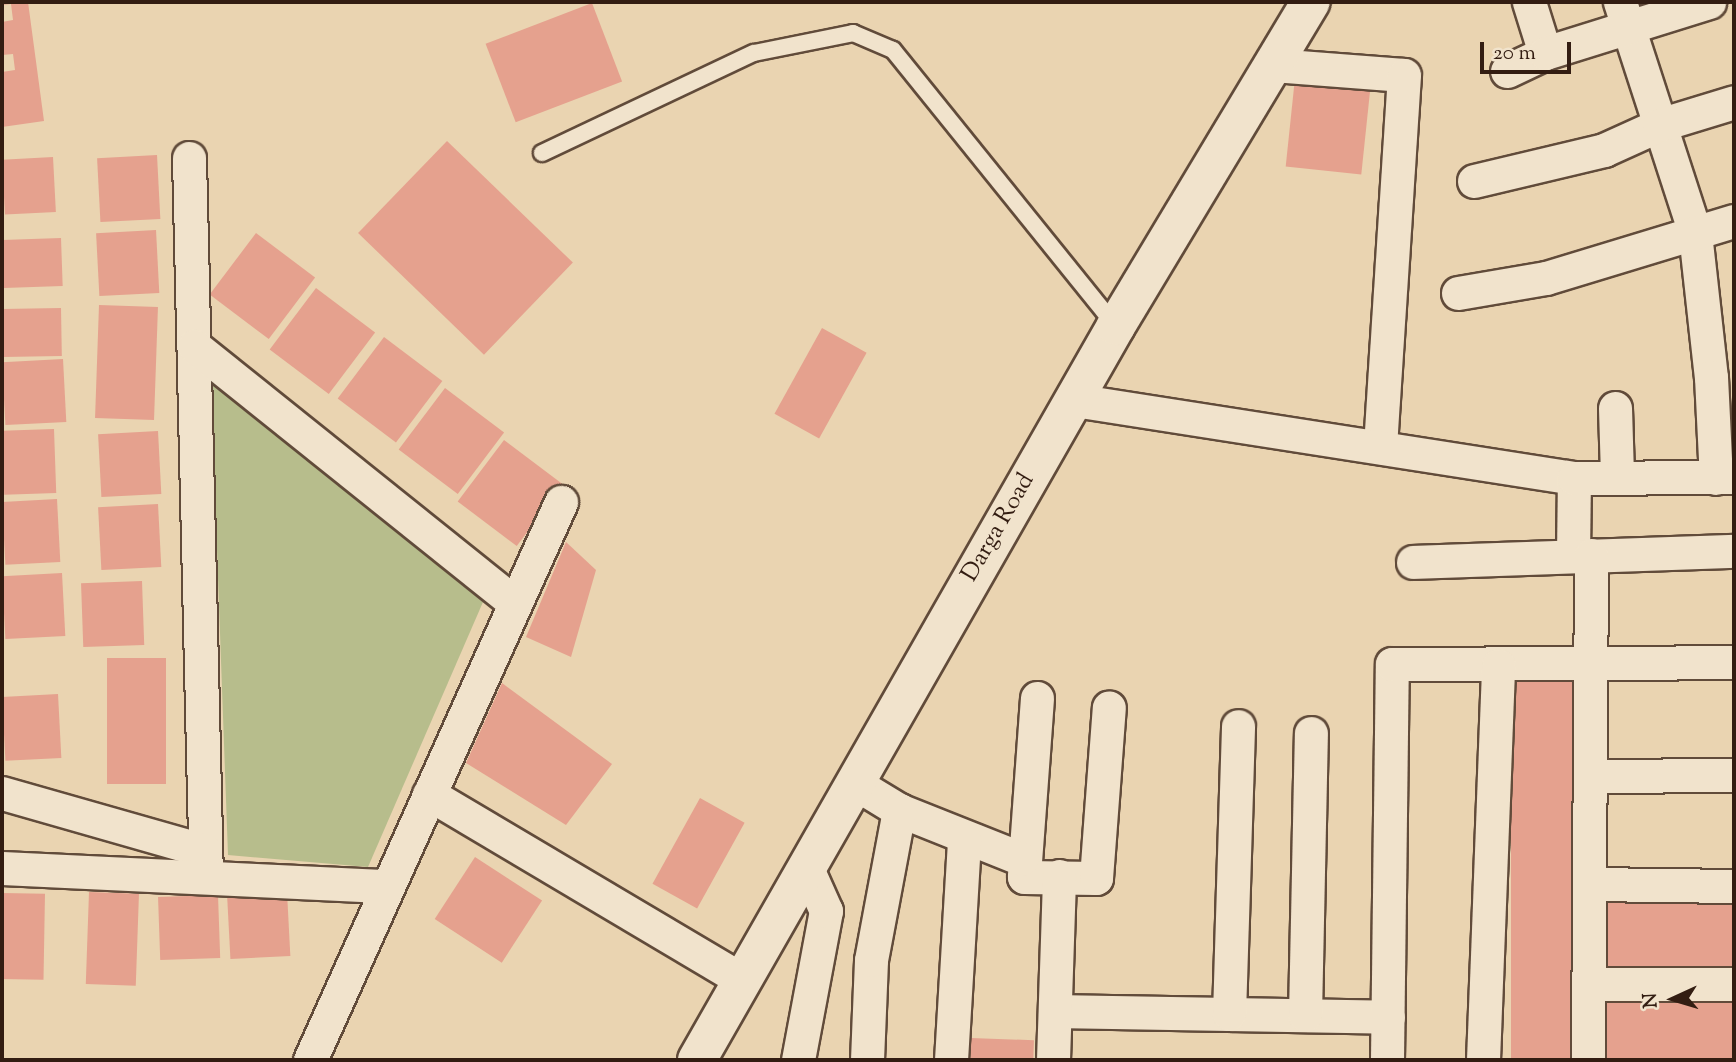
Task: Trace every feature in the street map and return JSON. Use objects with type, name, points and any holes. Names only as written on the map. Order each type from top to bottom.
[{"type":"street","name":"Darga Road","points":[[697,1060],[1073,400],[1311,2]]},
{"type":"street","points":[[1529,2],[1545,53]]},
{"type":"street","points":[[1507,71],[1625,14],[1709,2]]},
{"type":"street","points":[[1073,400],[1574,478],[1725,477],[1723,376],[1695,233],[1625,14]]},
{"type":"street","points":[[1273,65],[1404,75],[1381,447]]},
{"type":"street","points":[[1474,181],[1604,150],[1659,125],[1734,102]]},
{"type":"street","points":[[189,158],[206,864]]},
{"type":"street","points":[[1458,293],[1546,278],[1734,221]]},
{"type":"street","points":[[194,346],[515,603]]},
{"type":"street","points":[[1615,408],[1617,477]]},
{"type":"street","points":[[1574,478],[1593,662],[1588,1060]]},
{"type":"street","points":[[310,1060],[561,502]]},
{"type":"street","points":[[1413,562],[1734,551]]},
{"type":"street","points":[[1387,1060],[1392,664],[1734,662]]},
{"type":"street","points":[[1483,1060],[1498,665]]},
{"type":"street","points":[[1037,698],[1022,859],[1024,877],[1096,878],[1109,707]]},
{"type":"street","points":[[1229,1014],[1238,726]]},
{"type":"street","points":[[1305,1015],[1311,733]]},
{"type":"street","points":[[1592,776],[1734,775]]},
{"type":"street","points":[[853,782],[899,810],[1022,859]]},
{"type":"street","points":[[2,793],[206,864]]},
{"type":"street","points":[[429,794],[741,980]]},
{"type":"street","points":[[867,1060],[870,960],[899,810]]},
{"type":"street","points":[[951,1060],[964,838]]},
{"type":"street","points":[[2,869],[206,864],[388,886]]},
{"type":"street","points":[[798,1060],[826,911],[806,866]]},
{"type":"street","points":[[1053,1060],[1059,876]]},
{"type":"street","points":[[1591,884],[1734,886]]},
{"type":"street","points":[[1589,984],[1734,984]]},
{"type":"street","points":[[1055,1011],[1388,1017]]},
{"type":"lane","points":[[542,153],[754,53],[853,33],[894,50],[1116,326]]},
{"type":"green space","points":[[211,383],[483,602],[368,867],[228,855]]},
{"type":"building","points":[[2,2],[28,2],[44,121],[2,127],[2,72],[15,70],[13,54],[2,55],[2,22],[13,20],[11,4],[2,5]]},
{"type":"building","points":[[592,3],[622,81],[516,122],[486,44]]},
{"type":"building","points":[[1295,78],[1371,86],[1361,174],[1286,167]]},
{"type":"building","points":[[447,141],[573,263],[484,355],[358,233]]},
{"type":"building","points":[[157,155],[160,219],[100,222],[97,158]]},
{"type":"building","points":[[53,157],[56,212],[5,215],[2,160]]},
{"type":"building","points":[[156,230],[159,293],[99,296],[96,233]]},
{"type":"building","points":[[256,233],[315,278],[269,339],[210,294]]},
{"type":"building","points":[[61,238],[63,286],[4,288],[2,240]]},
{"type":"building","points":[[316,288],[375,333],[329,394],[270,349]]},
{"type":"building","points":[[99,305],[158,307],[154,420],[95,418]]},
{"type":"building","points":[[61,308],[62,356],[3,357],[2,309]]},
{"type":"building","points":[[822,328],[867,353],[819,438],[774,414]]},
{"type":"building","points":[[384,337],[442,381],[396,442],[338,398]]},
{"type":"building","points":[[63,359],[66,422],[5,425],[2,362]]},
{"type":"building","points":[[445,388],[504,433],[458,494],[399,449]]},
{"type":"building","points":[[54,429],[56,493],[4,495],[2,431]]},
{"type":"building","points":[[158,431],[161,494],[101,497],[98,434]]},
{"type":"building","points":[[504,440],[563,485],[517,546],[458,501]]},
{"type":"building","points":[[57,499],[60,562],[5,565],[2,502]]},
{"type":"building","points":[[158,504],[161,567],[101,570],[98,507]]},
{"type":"building","points":[[566,542],[596,570],[571,657],[526,637]]},
{"type":"building","points":[[62,573],[65,636],[5,639],[2,576]]},
{"type":"building","points":[[142,581],[144,645],[83,647],[81,583]]},
{"type":"building","points":[[107,658],[166,658],[166,784],[107,784]]},
{"type":"building","points":[[1511,682],[1579,682],[1579,1060],[1511,1060]]},
{"type":"building","points":[[502,683],[612,764],[566,825],[466,763]]},
{"type":"building","points":[[58,694],[61,758],[5,761],[2,697]]},
{"type":"building","points":[[700,798],[745,823],[697,908],[652,884]]},
{"type":"building","points":[[475,857],[542,901],[502,963],[435,919]]},
{"type":"building","points":[[89,892],[139,894],[136,986],[86,984]]},
{"type":"building","points":[[287,892],[290,956],[230,959],[227,895]]},
{"type":"building","points":[[2,893],[45,894],[43,980],[2,979]]},
{"type":"building","points":[[218,895],[220,958],[160,960],[158,897]]},
{"type":"building","points":[[1605,901],[1734,901],[1734,970],[1605,970]]},
{"type":"building","points":[[1604,1002],[1734,1002],[1734,1060],[1604,1060]]},
{"type":"building","points":[[971,1038],[1034,1040],[1033,1060],[970,1060]]}]
